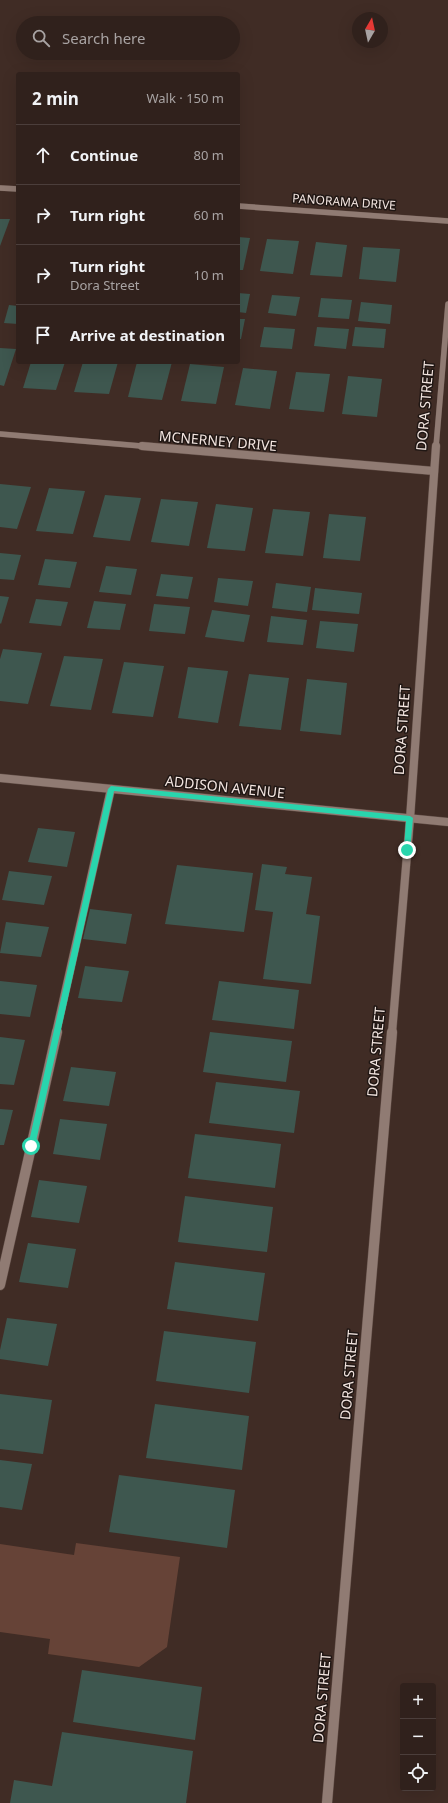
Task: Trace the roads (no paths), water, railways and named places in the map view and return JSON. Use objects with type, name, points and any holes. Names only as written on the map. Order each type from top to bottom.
[{"type":"street","points":[[0,188],[16,189]]},
{"type":"street","name":"PANORAMA DRIVE","points":[[240,206],[448,221]]},
{"type":"street","name":"DORA STREET","points":[[327,1803],[410,818],[434,471],[448,304]]},
{"type":"street","name":"MCNERNEY DRIVE","points":[[0,434],[434,471]]},
{"type":"street","name":"ADDISON AVENUE","points":[[0,778],[448,822]]},
{"type":"street","points":[[0,1285],[111,789]]}]
